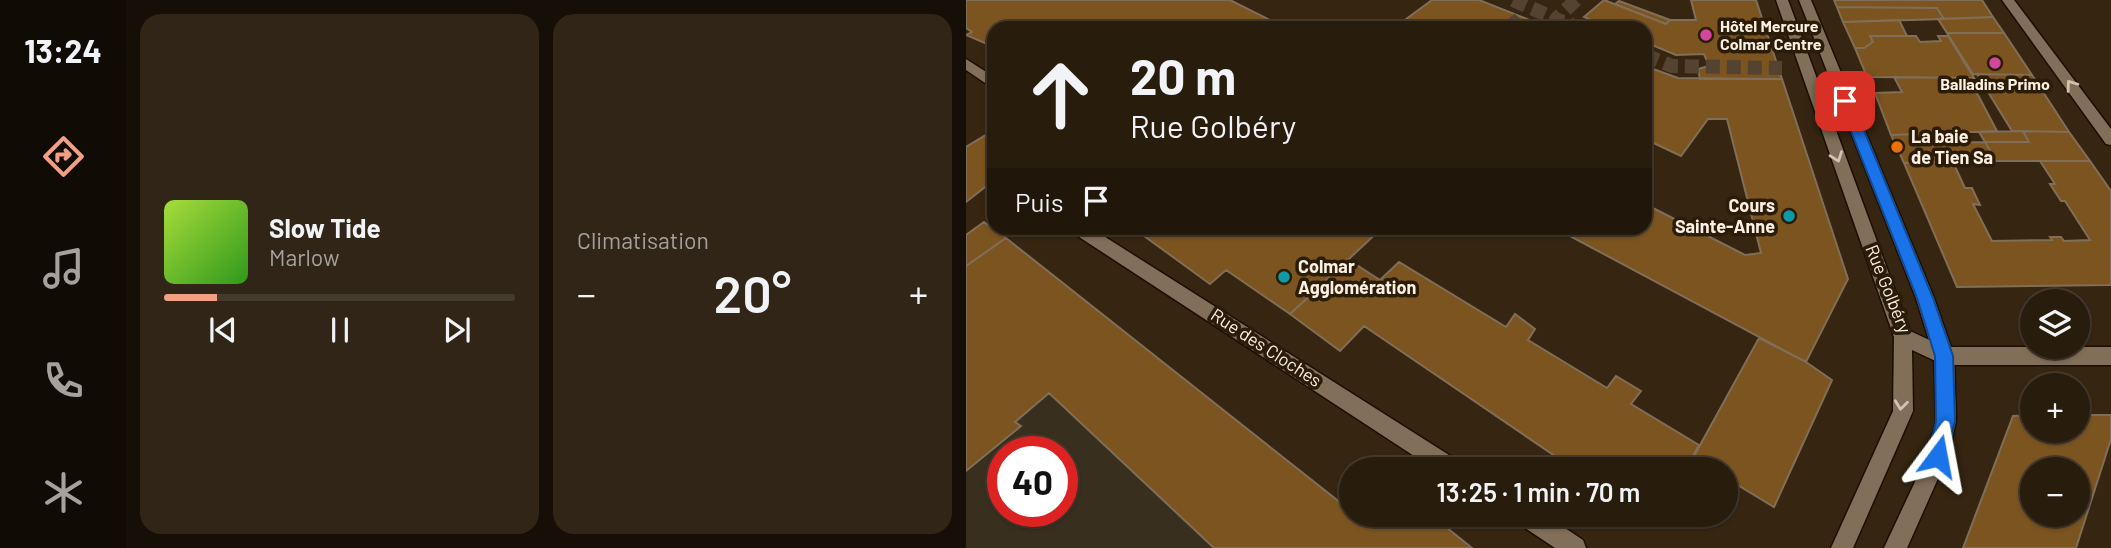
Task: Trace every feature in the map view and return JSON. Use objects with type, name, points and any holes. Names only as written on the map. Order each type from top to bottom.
[{"type":"street","name":"Rue Golbéry","points":[[1782,0],[1903,337],[1944,356]]},
{"type":"street","name":"Rue Golbéry","points":[[1805,0],[1925,298],[1944,356]]},
{"type":"street","points":[[2008,0],[2111,140]]},
{"type":"street","points":[[966,63],[987,79]]},
{"type":"street","name":"Rue des Cloches","points":[[1091,235],[1434,457]]},
{"type":"street","points":[[1842,548],[1903,411],[1903,337]]},
{"type":"street","points":[[1895,548],[1938,456],[1946,421],[1944,356],[2111,356]]},
{"type":"street","points":[[1544,527],[1575,548]]},
{"type":"shaded area","points":[[1006,238],[1339,502],[1339,527],[1445,527],[1472,548],[966,548],[966,266]]},
{"type":"building","points":[[966,0],[1230,0],[1272,21],[987,21],[987,44],[966,35],[972,32],[966,28]]},
{"type":"building","points":[[1432,0],[1479,0],[1532,21],[1404,21]]},
{"type":"building","name":"Hôtel Mercure Colmar Centre","points":[[1604,0],[1666,24],[1670,20],[1696,20],[1691,0],[1756,0],[1782,79],[1700,79],[1698,69],[1709,66],[1704,54],[1676,55],[1652,45],[1652,21],[1593,21],[1584,17]]},
{"type":"building","points":[[1834,0],[1982,0],[1993,17],[1944,19],[1937,8],[1837,7]]},
{"type":"building","points":[[1619,1],[1670,20],[1666,24],[1615,4]]},
{"type":"building","points":[[1837,7],[1937,8],[1944,19],[1843,22]]},
{"type":"building","points":[[1993,17],[2004,33],[1947,33],[1938,19]]},
{"type":"building","points":[[1899,20],[1907,36],[1870,36],[1873,42],[1864,48],[1855,48],[1843,22]]},
{"type":"building","name":"Balladins Primo","points":[[1947,33],[2004,33],[2032,75],[1973,74]]},
{"type":"building","points":[[1870,36],[1916,36],[1920,42],[1941,41],[1938,36],[1948,36],[1974,78],[1867,77],[1855,48],[1864,48],[1873,42]]},
{"type":"building","name":"Cours Sainte-Anne","points":[[1652,69],[1678,78],[1782,79],[1848,279],[1806,362],[1568,235],[1652,235],[1652,208],[1745,255],[1761,253],[1727,119],[1708,119],[1681,156],[1652,142]]},
{"type":"building","points":[[1977,74],[2032,75],[2069,132],[2012,131]]},
{"type":"building","points":[[1894,77],[1969,78],[1997,131],[1891,135],[1875,93],[1902,92]]},
{"type":"building","points":[[2023,131],[2069,132],[2090,161],[1996,161],[1985,142],[2029,142]]},
{"type":"building","points":[[2023,131],[2029,142],[1985,142],[1979,132]]},
{"type":"building","points":[[1947,133],[1952,143],[1985,142],[1996,161],[1904,163],[1891,135]]},
{"type":"building","points":[[987,134],[987,186],[966,202],[966,147]]},
{"type":"building","points":[[2040,161],[2090,161],[2111,191],[2111,285],[1957,287],[1904,163],[1953,162],[1965,188],[1972,188],[1980,205],[1973,204],[1992,241],[2052,240],[2050,237],[2061,237],[2064,241],[2090,240],[2065,201],[2061,201],[2050,184],[2055,184]]},
{"type":"building","points":[[984,222],[987,224],[987,235],[1002,235],[1006,238],[966,266],[966,235]]},
{"type":"building","name":"Colmar Agglomération","points":[[1143,235],[1375,235],[1290,314],[1226,270],[1210,284]]},
{"type":"building","points":[[1006,238],[1339,502],[1339,527],[1446,527],[1472,548],[1214,548],[1049,393],[1015,422],[1021,426],[1009,436],[987,436],[987,454],[966,471],[966,266]]},
{"type":"building","points":[[1349,260],[1380,280],[1399,262],[1506,327],[1515,314],[1535,329],[1528,340],[1607,388],[1616,376],[1641,391],[1631,404],[1699,445],[1692,457],[1556,457],[1364,326],[1340,351],[1290,314]]},
{"type":"building","points":[[1759,338],[1806,362],[1832,380],[1774,507],[1738,485],[1738,457],[1694,457]]},
{"type":"building","points":[[2090,415],[2111,415],[2111,439],[2090,504],[2090,457],[2020,457],[2020,527],[2083,527],[2076,548],[1963,548],[2013,416],[2020,416],[2020,443],[2090,443]]},
{"type":"tunnel","points":[[1513,0],[1556,19]]},
{"type":"tunnel","points":[[1556,19],[1576,0]]},
{"type":"tunnel","points":[[1517,21],[1521,17]]},
{"type":"tunnel","points":[[1556,19],[1561,21]]},
{"type":"tunnel","points":[[1652,58],[1672,66],[1782,68]]},
{"type":"place","name":"Hôtel Mercure Colmar Centre","points":[[1706,35]]},
{"type":"place","name":"Balladins Primo","points":[[1995,63]]},
{"type":"place","name":"La baie de Tien Sa","points":[[1897,147]]},
{"type":"place","name":"Cours Sainte-Anne","points":[[1789,216]]},
{"type":"place","name":"Colmar Agglomération","points":[[1284,277]]},
{"type":"route","points":[[1845,101],[1925,298],[1944,356],[1946,421],[1938,456]]}]
